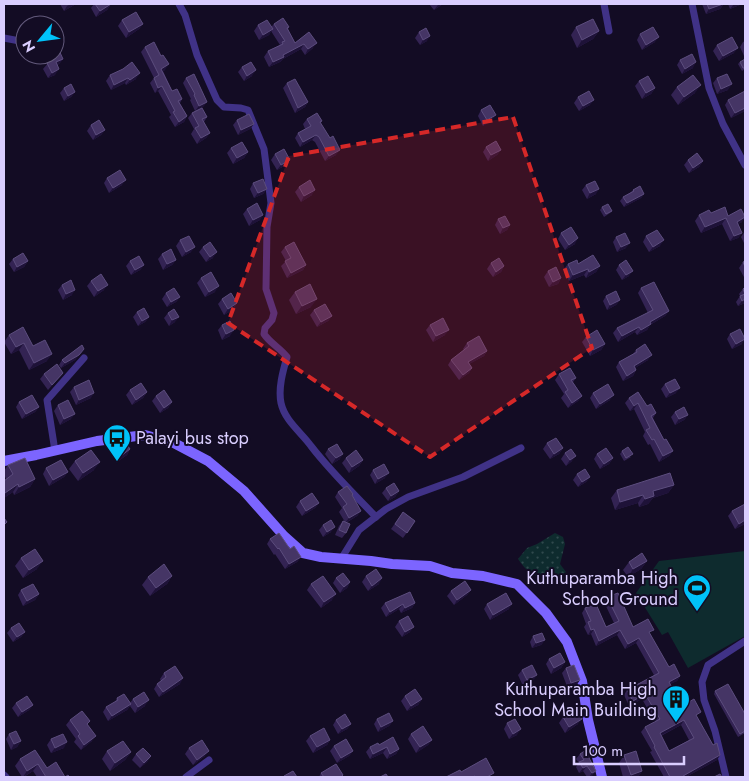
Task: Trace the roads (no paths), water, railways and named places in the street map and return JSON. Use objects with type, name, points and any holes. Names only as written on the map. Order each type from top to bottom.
[{"type":"main road","points":[[4,460],[55,451],[96,441],[146,435],[174,444],[208,461],[244,491],[284,536],[303,553],[340,559],[430,566],[452,573],[483,576],[517,584],[546,613],[567,642],[582,681],[588,720],[602,777]]},
{"type":"street","points":[[179,4],[197,55],[217,100],[224,108],[248,110],[264,149],[271,203],[267,227],[266,289],[274,313],[272,320],[265,328],[264,334],[287,357],[280,389],[284,411],[291,424],[311,445],[320,458],[376,517]]},
{"type":"street","points":[[604,4],[609,32]]},
{"type":"street","points":[[692,4],[709,88],[723,124],[745,165]]},
{"type":"street","points":[[55,451],[47,400],[84,358]]},
{"type":"street","points":[[340,559],[359,530],[408,497],[462,477],[521,448]]},
{"type":"street","points":[[726,777],[715,730],[704,700],[702,682],[708,666],[745,641]]},
{"type":"street","points":[[186,777],[209,760]]},
{"type":"place","name":"Palayi bus stop","points":[[117,462]]},
{"type":"place","name":"Kuthuparamba High School Ground","points":[[697,612]]},
{"type":"place","name":"Kuthuparamba High School Main Building","points":[[676,723]]}]
